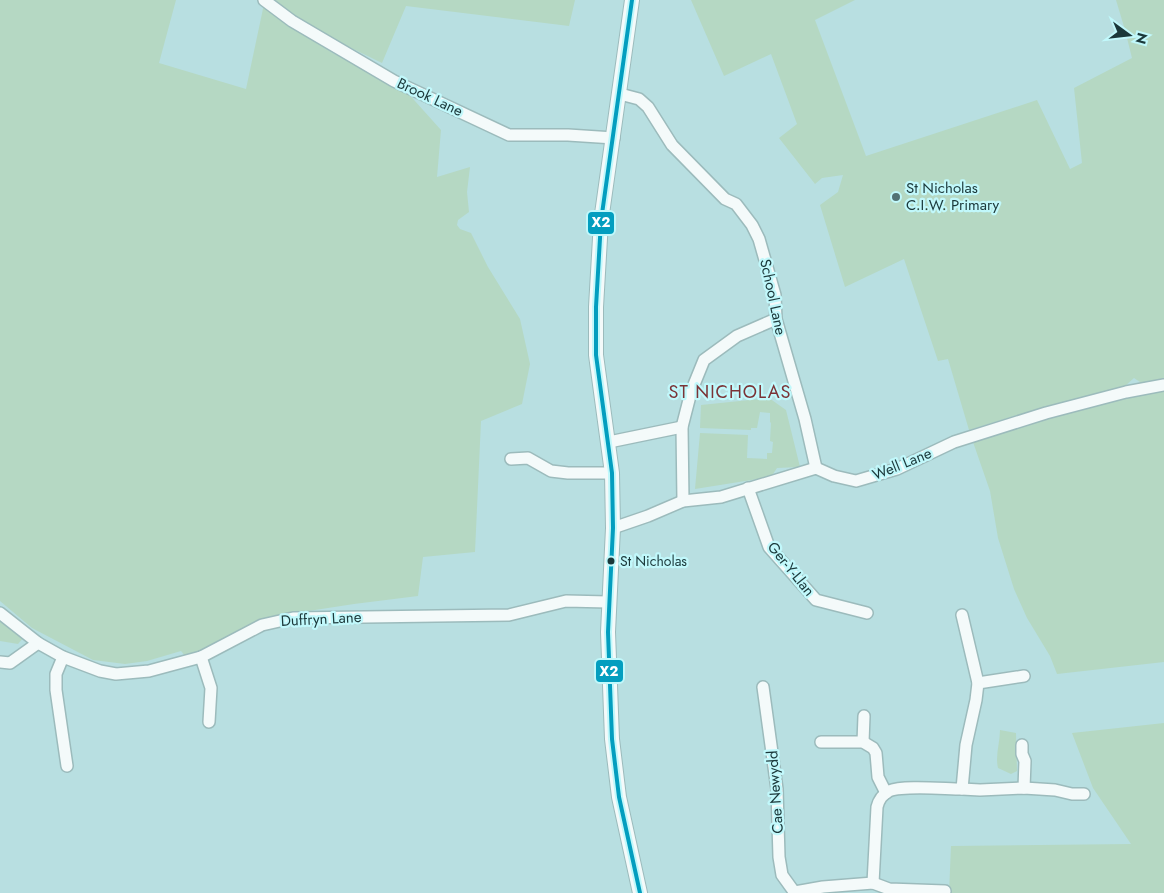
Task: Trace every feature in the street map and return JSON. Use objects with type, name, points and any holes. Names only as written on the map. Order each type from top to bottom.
[{"type":"main road","points":[[632,0],[601,221],[596,307],[596,355],[612,473],[613,528],[608,602],[610,702],[616,771],[624,820],[640,893]]},
{"type":"street","name":"Brook Lane","points":[[264,0],[292,21],[394,81],[508,135],[568,135],[614,138]]},
{"type":"street","name":"School Lane","points":[[620,94],[639,99],[648,107],[672,145],[725,199],[736,204],[752,225],[759,239],[770,272],[775,295],[776,319],[805,418],[816,468]]},
{"type":"street","points":[[684,501],[682,427],[691,392],[704,360],[737,336],[776,319]]},
{"type":"street","name":"Well Lane","points":[[816,468],[834,476],[856,481],[897,469],[954,442],[1055,411],[1126,392],[1164,385]]},
{"type":"street","points":[[608,442],[682,427]]},
{"type":"street","points":[[511,458],[528,458],[551,470],[568,473],[612,473]]},
{"type":"street","points":[[613,528],[684,501],[720,496],[816,468]]},
{"type":"street","name":"Ger-Y-Llan","points":[[748,488],[769,547],[816,600],[867,613]]},
{"type":"street","name":"Duffryn Lane","points":[[0,613],[38,643],[63,657],[100,672],[116,674],[149,671],[201,657],[262,624],[293,618],[509,615],[566,601],[608,602]]},
{"type":"street","points":[[962,615],[978,683],[966,745],[962,789]]},
{"type":"street","points":[[0,662],[10,663],[38,643]]},
{"type":"street","points":[[63,657],[56,674],[56,690],[67,766]]},
{"type":"street","points":[[201,657],[211,688],[209,722]]},
{"type":"street","points":[[978,683],[1024,676]]},
{"type":"street","name":"Cae Newydd","points":[[763,687],[777,789],[778,857],[785,881],[795,892],[823,887],[873,883],[899,891],[945,891]]},
{"type":"street","points":[[863,742],[864,716]]},
{"type":"street","points":[[821,742],[863,742],[873,748],[876,753],[876,773],[886,793]]},
{"type":"street","points":[[1022,745],[1024,788]]},
{"type":"street","points":[[873,883],[879,800],[886,793],[897,789],[980,790],[1024,788],[1084,794]]},
{"type":"green space","points":[[0,0],[176,0],[159,63],[246,89],[264,4],[331,52],[406,91],[441,130],[437,177],[470,167],[467,192],[469,212],[458,220],[457,225],[460,229],[471,233],[488,267],[520,319],[530,364],[522,404],[481,421],[475,552],[423,557],[418,596],[354,604],[259,620],[194,655],[186,657],[181,651],[147,661],[125,664],[93,660],[32,628],[0,601]]},
{"type":"green space","points":[[271,0],[575,0],[569,26],[406,6],[382,63],[308,27]]},
{"type":"green space","points":[[691,0],[855,0],[815,20],[866,156],[1037,100],[1070,169],[1082,163],[1074,88],[1132,58],[1116,0],[1164,0],[1164,380],[1143,384],[1134,378],[1124,387],[969,430],[948,359],[938,361],[904,259],[845,287],[820,205],[838,192],[843,175],[822,178],[815,184],[779,138],[797,124],[771,54],[724,76]]},
{"type":"green space","points":[[1164,388],[1164,662],[1057,674],[1050,656],[1027,618],[1014,589],[998,538],[990,491],[973,442],[1052,417],[1153,389]]},
{"type":"green space","points":[[769,398],[786,410],[800,467],[777,468],[771,477],[695,489],[700,433],[748,435],[747,458],[767,459],[767,453],[772,453],[773,442],[770,441],[770,413],[760,412],[757,428],[751,428],[751,430],[700,428],[701,405]]},
{"type":"green space","points":[[0,620],[24,637],[18,644],[0,641]]},
{"type":"green space","points":[[1164,723],[1164,893],[949,893],[951,846],[1131,844],[1093,788],[1072,733]]},
{"type":"green space","points":[[1000,730],[1016,733],[1017,771],[1011,774],[998,768],[997,758]]},
{"type":"transit line","name":"X2","points":[[632,0],[601,221],[596,307],[596,355],[612,473],[613,528],[608,632],[612,739],[619,797],[640,893]]},
{"type":"place","name":"St Nicholas C.I.W. Primary","points":[[896,197]]},
{"type":"place","name":"St Nicholas","points":[[611,561]]},
{"type":"district","name":"ST NICHOLAS","points":[[730,392]]}]
